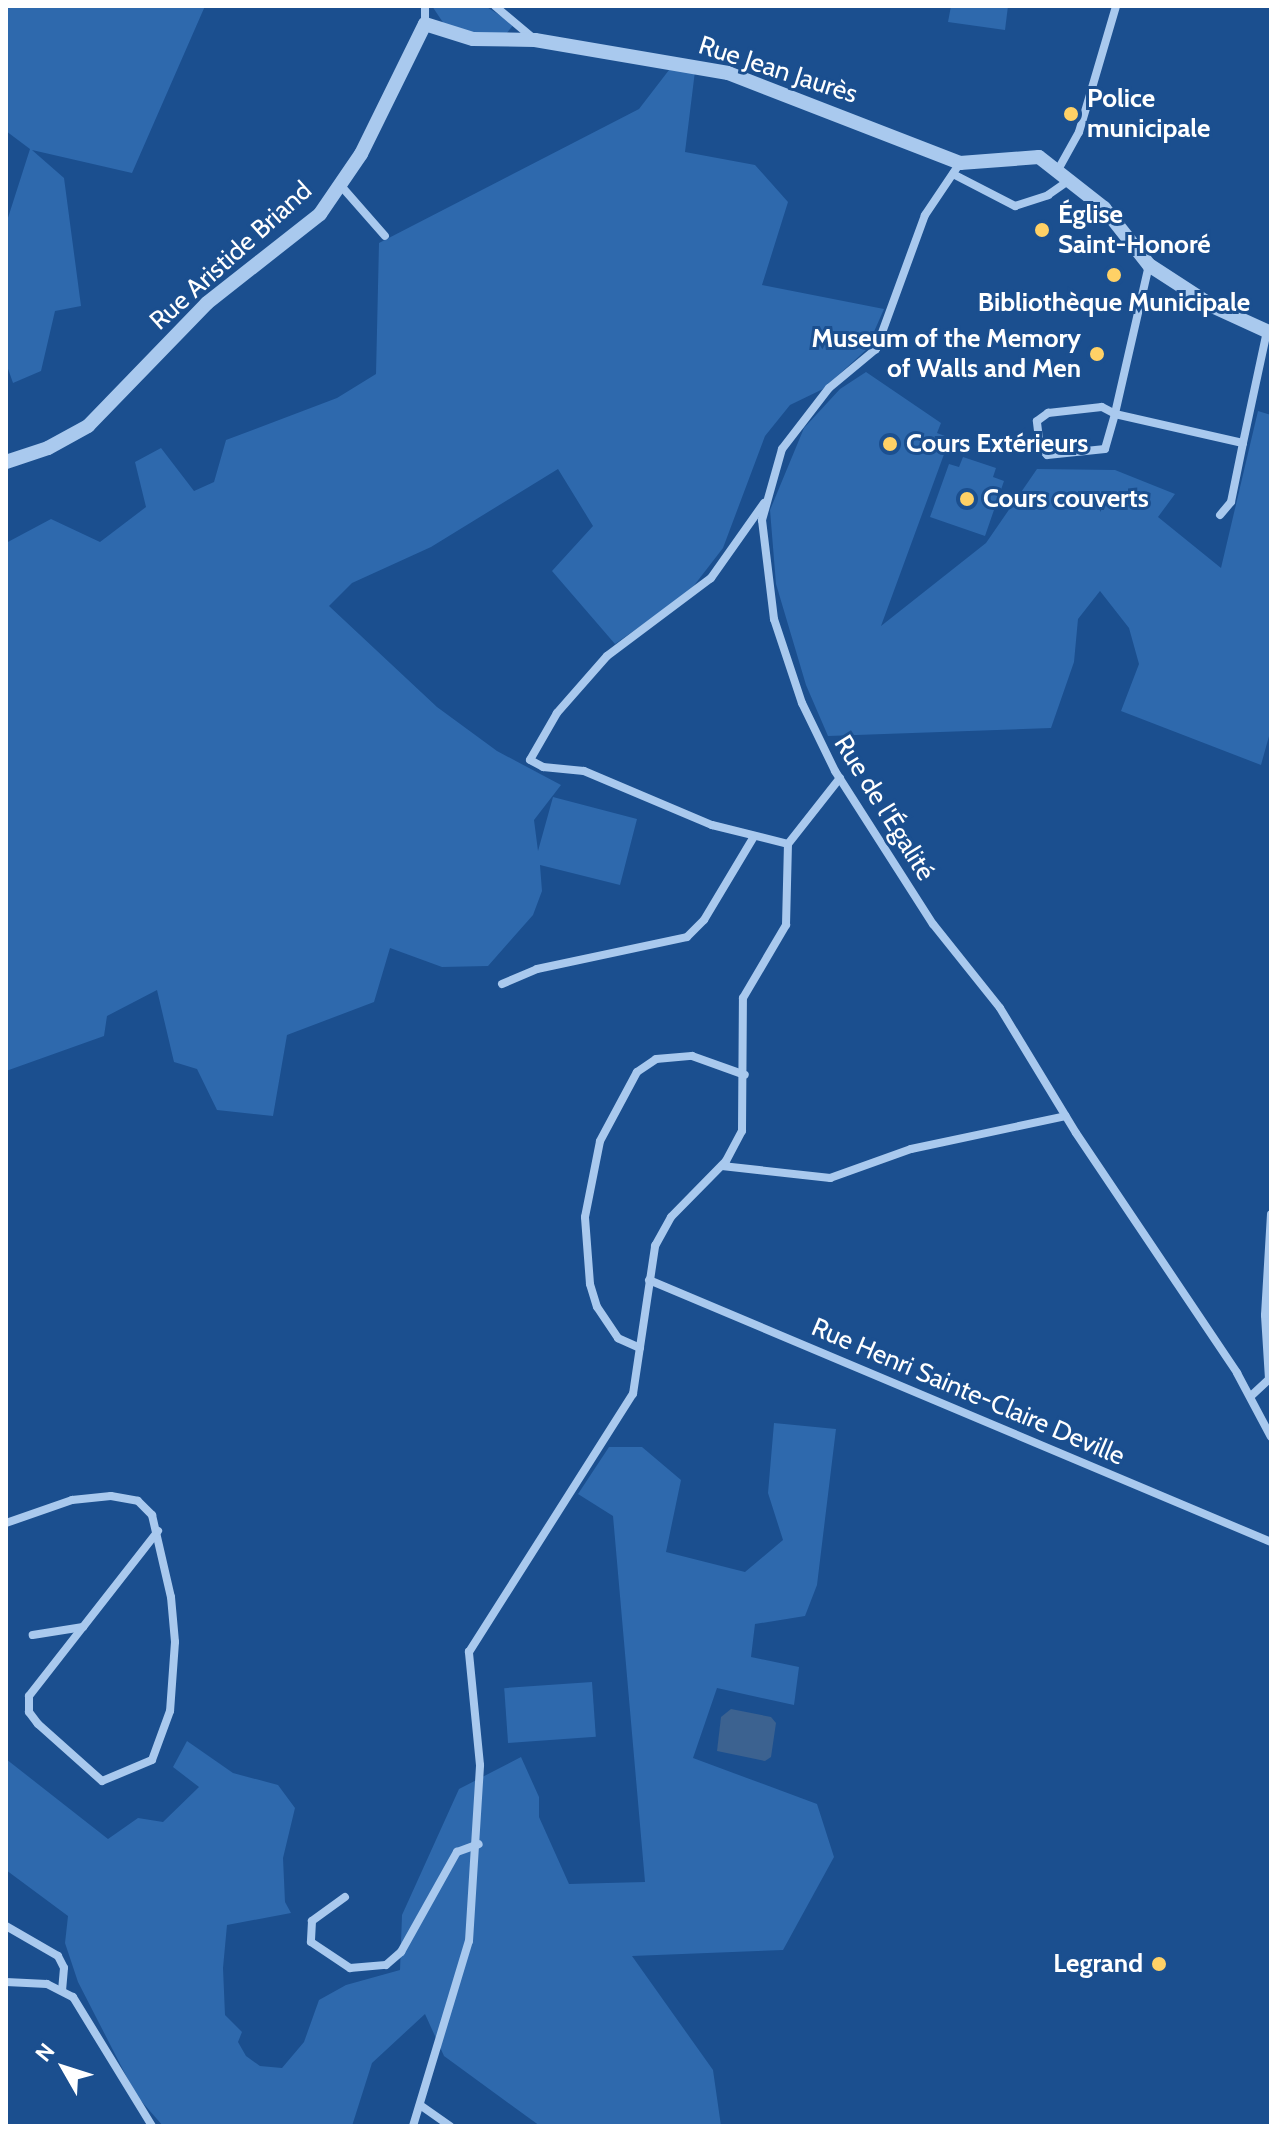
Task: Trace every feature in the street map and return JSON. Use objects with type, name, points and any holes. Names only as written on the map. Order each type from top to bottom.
[{"type":"street","points":[[425,6],[425,24]]},
{"type":"street","points":[[495,6],[535,40]]},
{"type":"street","points":[[1116,6],[1085,117],[1059,168],[1127,231],[1149,265],[1214,307],[1269,332],[1231,502],[1220,515]]},
{"type":"street","name":"Rue Jean Jaurès","points":[[425,24],[473,39],[535,40],[728,73],[956,169],[1027,155],[1059,168]]},
{"type":"street","name":"Rue Aristide Briand","points":[[6,462],[48,448],[88,426],[207,303],[301,233],[342,187],[406,70],[425,24]]},
{"type":"street","points":[[956,169],[1015,206],[1048,195],[1071,179]]},
{"type":"street","name":"Rue de l'Égalité","points":[[956,169],[925,215],[876,349],[829,388],[795,427],[765,502],[762,548],[777,631],[804,708],[840,778],[933,924],[995,1000],[1066,1116],[1251,1396],[1271,1437]]},
{"type":"street","points":[[342,187],[385,236]]},
{"type":"street","points":[[1149,265],[1115,414],[1105,449],[1084,455],[1047,455],[1040,447],[1037,421],[1048,413],[1102,407],[1115,414],[1243,443]]},
{"type":"street","points":[[765,502],[711,578],[607,656],[557,713],[530,760],[543,767],[584,771],[753,838],[788,844]]},
{"type":"street","points":[[413,2126],[465,1960],[479,1844],[480,1754],[471,1647],[628,1405],[649,1280],[663,1229],[722,1166],[744,1123],[743,998],[786,925],[788,844],[840,778]]},
{"type":"street","points":[[502,984],[537,969],[687,937],[704,920],[753,838]]},
{"type":"street","points":[[640,1348],[618,1338],[597,1307],[590,1284],[584,1227],[600,1141],[637,1072],[656,1059],[701,1057],[745,1075]]},
{"type":"street","points":[[722,1166],[830,1178],[911,1149],[1066,1116]]},
{"type":"street","points":[[1251,1396],[1269,1379],[1265,1315],[1271,1214]]},
{"type":"street","name":"Rue Henri Sainte-Claire Deville","points":[[649,1280],[1271,1541]]},
{"type":"street","points":[[6,1523],[65,1502],[118,1496],[143,1504],[158,1531],[175,1619],[170,1711],[155,1756],[111,1781],[94,1776],[38,1724],[28,1707],[30,1693],[158,1531]]},
{"type":"street","points":[[33,1635],[83,1627]]},
{"type":"street","points":[[345,1897],[312,1921],[311,1942],[350,1968],[386,1965],[401,1952],[457,1852],[479,1844]]},
{"type":"street","points":[[6,1926],[58,1956],[64,1968],[62,1990]]},
{"type":"street","points":[[6,1982],[62,1990],[87,2015],[129,2096],[152,2126]]},
{"type":"street","points":[[420,2105],[450,2126]]},
{"type":"shaded area","points":[[6,6],[205,6],[132,173],[32,150],[64,178],[81,306],[55,311],[41,371],[13,383],[6,363],[6,224],[30,149],[6,131]]},
{"type":"shaded area","points":[[432,6],[485,6],[514,24],[506,34],[475,35],[446,27]]},
{"type":"shaded area","points":[[951,6],[1008,6],[1005,30],[948,22]]},
{"type":"shaded area","points":[[669,70],[695,71],[685,152],[755,165],[788,202],[762,285],[884,309],[866,350],[823,389],[790,405],[765,436],[723,548],[689,592],[615,644],[552,571],[593,526],[558,469],[431,547],[352,583],[329,606],[437,707],[497,751],[561,785],[534,820],[538,851],[553,797],[637,819],[620,885],[540,865],[542,891],[533,915],[488,966],[442,967],[390,948],[374,1002],[287,1035],[273,1116],[217,1110],[197,1069],[174,1062],[157,990],[107,1016],[104,1036],[6,1071],[6,543],[51,519],[100,542],[146,507],[135,462],[161,448],[194,491],[214,482],[226,440],[337,398],[376,374],[379,243],[639,109]]},
{"type":"shaded area","points":[[866,372],[941,423],[937,433],[950,438],[881,626],[986,543],[1037,469],[1115,470],[1175,494],[1158,517],[1221,568],[1258,411],[1271,415],[1271,729],[1261,765],[1121,711],[1139,664],[1129,628],[1100,591],[1078,619],[1074,662],[1051,728],[828,736],[806,685],[776,584],[770,510],[804,428],[840,389]]},
{"type":"shaded area","name":"Cours couverts","points":[[963,457],[996,468],[993,477],[1004,481],[985,536],[930,517],[949,464],[959,467]]},
{"type":"shaded area","points":[[774,1423],[836,1429],[817,1585],[805,1616],[755,1624],[751,1657],[799,1667],[794,1705],[717,1688],[693,1758],[817,1804],[834,1857],[783,1950],[632,1956],[713,2070],[721,2126],[540,2126],[444,2056],[425,2014],[372,2063],[352,2126],[163,2126],[136,2095],[78,1982],[65,1943],[68,1916],[6,1870],[6,1759],[108,1839],[138,1818],[163,1822],[199,1787],[173,1767],[187,1741],[233,1773],[278,1785],[295,1808],[283,1858],[285,1902],[291,1913],[227,1925],[223,1968],[225,2015],[242,2032],[238,2042],[246,2056],[260,2066],[282,2068],[304,2042],[319,2000],[346,1985],[400,1970],[402,1915],[459,1789],[521,1757],[539,1797],[539,1817],[569,1884],[645,1882],[613,1516],[578,1494],[609,1447],[642,1447],[681,1480],[666,1552],[745,1572],[783,1540],[768,1493]]},
{"type":"shaded area","points":[[592,1682],[596,1737],[508,1743],[504,1688]]},
{"type":"shaded area","points":[[731,1709],[771,1717],[776,1723],[771,1757],[765,1761],[717,1751],[721,1717]]},
{"type":"place","name":"Police municipale","points":[[1071,114]]},
{"type":"place","name":"Église Saint-Honoré","points":[[1042,230]]},
{"type":"place","name":"Bibliothèque Municipale","points":[[1114,275]]},
{"type":"place","name":"Museum of the Memory of Walls and Men","points":[[1097,354]]},
{"type":"place","name":"Cours Extérieurs","points":[[890,444]]},
{"type":"place","name":"Cours couverts","points":[[967,499]]},
{"type":"place","name":"Legrand","points":[[1159,1964]]}]
